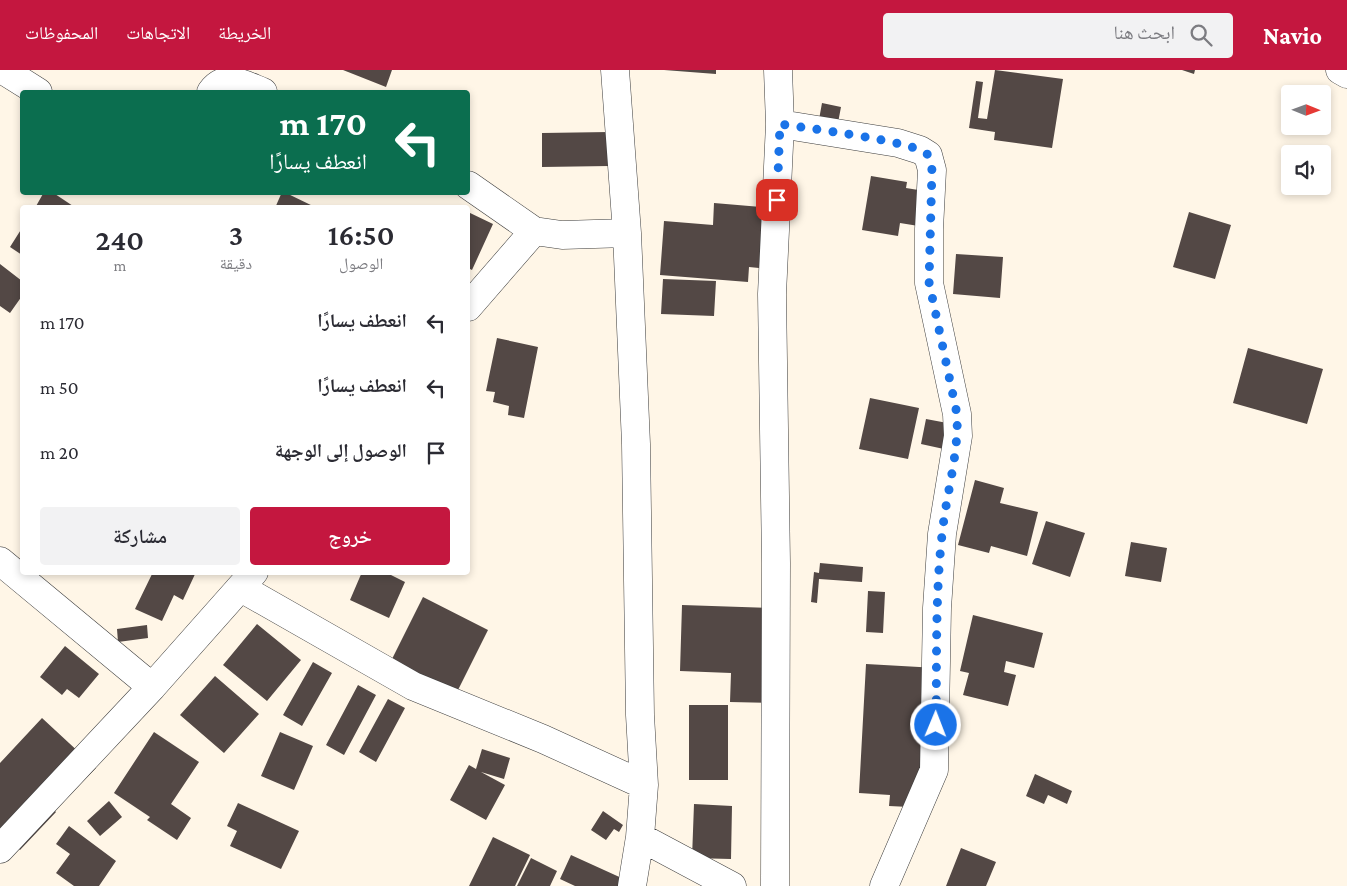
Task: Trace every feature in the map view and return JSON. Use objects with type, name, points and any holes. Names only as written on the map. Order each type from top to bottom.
[{"type":"street","points":[[4,70],[35,90]]},
{"type":"street","points":[[615,70],[627,233],[636,444],[640,705],[644,785],[640,837],[632,886]]},
{"type":"street","points":[[775,886],[776,563],[772,294],[780,124],[778,70]]},
{"type":"street","points":[[1340,70],[1347,74]]},
{"type":"street","points":[[213,90],[220,83],[229,80],[257,90]]},
{"type":"street","points":[[780,124],[898,143],[920,150],[928,155],[932,170],[929,282],[956,406],[958,436],[942,534],[937,608],[934,770],[884,886]]},
{"type":"street","points":[[470,186],[534,231],[562,235],[627,233]]},
{"type":"street","points":[[470,306],[534,231]]},
{"type":"street","points":[[0,561],[152,687]]},
{"type":"street","points":[[0,849],[152,687],[247,580],[414,686],[543,739],[644,785]]},
{"type":"street","points":[[640,837],[732,886]]},
{"type":"building","points":[[343,70],[392,70],[386,87]]},
{"type":"building","points":[[664,70],[716,70],[716,74]]},
{"type":"building","points":[[995,70],[1063,79],[1052,148],[994,140],[995,132],[969,128],[976,81],[983,82],[978,118],[987,119]]},
{"type":"building","points":[[1182,70],[1195,70],[1194,74]]},
{"type":"building","points":[[822,103],[841,107],[837,128],[818,125]]},
{"type":"building","points":[[609,132],[609,166],[542,167],[542,133]]},
{"type":"building","points":[[871,176],[907,182],[906,188],[937,193],[931,228],[900,223],[898,236],[862,230]]},
{"type":"building","points":[[42,195],[56,195],[72,205],[37,205]]},
{"type":"building","points":[[281,195],[290,195],[311,205],[276,205]]},
{"type":"building","points":[[714,203],[773,208],[769,269],[749,267],[748,282],[660,275],[664,221],[713,225]]},
{"type":"building","points":[[1189,212],[1231,225],[1215,279],[1173,267]]},
{"type":"building","points":[[470,213],[493,224],[472,270],[470,269]]},
{"type":"building","points":[[20,231],[20,254],[10,247]]},
{"type":"building","points":[[956,254],[1003,257],[1000,298],[953,294]]},
{"type":"building","points":[[0,264],[20,279],[20,299],[10,313],[0,306]]},
{"type":"building","points":[[663,279],[716,281],[714,316],[661,314]]},
{"type":"building","points":[[497,338],[538,347],[524,418],[508,415],[509,406],[493,402],[495,392],[486,391]]},
{"type":"building","points":[[1248,348],[1323,369],[1307,424],[1233,403]]},
{"type":"building","points":[[870,398],[919,408],[908,459],[859,449]]},
{"type":"building","points":[[926,419],[958,425],[953,451],[921,444]]},
{"type":"building","points":[[975,480],[1004,488],[1000,503],[1038,512],[1027,556],[991,546],[989,553],[958,545]]},
{"type":"building","points":[[1046,521],[1085,533],[1070,577],[1032,564]]},
{"type":"building","points":[[1131,542],[1167,548],[1161,582],[1125,576]]},
{"type":"building","points":[[820,563],[863,567],[862,582],[819,579],[817,603],[811,602],[814,572],[819,573]]},
{"type":"building","points":[[152,575],[195,575],[183,600],[174,595],[162,621],[135,609]]},
{"type":"building","points":[[361,575],[391,575],[405,582],[389,618],[350,600]]},
{"type":"building","points":[[868,591],[885,592],[883,633],[866,632]]},
{"type":"building","points":[[423,597],[488,630],[456,694],[391,661]]},
{"type":"building","points":[[682,605],[775,608],[772,703],[730,702],[731,673],[680,671]]},
{"type":"building","points":[[973,615],[1043,633],[1034,668],[1006,661],[1004,672],[1016,675],[1008,706],[963,695],[969,673],[960,671]]},
{"type":"building","points":[[257,624],[301,660],[267,701],[223,665]]},
{"type":"building","points":[[147,625],[148,638],[118,642],[117,629]]},
{"type":"building","points":[[65,646],[99,674],[79,698],[67,689],[62,695],[40,677]]},
{"type":"building","points":[[313,662],[332,673],[302,726],[283,715]]},
{"type":"building","points":[[866,664],[937,668],[930,808],[889,806],[890,795],[859,793]]},
{"type":"building","points":[[215,676],[259,714],[224,753],[180,715]]},
{"type":"building","points":[[358,685],[376,695],[344,755],[326,745]]},
{"type":"building","points":[[388,699],[405,708],[376,762],[359,752]]},
{"type":"building","points":[[689,705],[728,705],[728,780],[689,780]]},
{"type":"building","points":[[42,718],[96,768],[64,801],[52,790],[43,800],[56,812],[20,850],[0,831],[0,763]]},
{"type":"building","points":[[154,732],[199,762],[171,804],[191,818],[177,840],[147,820],[150,817],[114,793]]},
{"type":"building","points":[[280,732],[313,746],[294,790],[261,776]]},
{"type":"building","points":[[482,749],[510,758],[504,779],[481,772],[505,785],[486,820],[450,800],[469,765],[476,769]]},
{"type":"building","points":[[1035,774],[1072,791],[1067,804],[1048,795],[1044,804],[1026,796]]},
{"type":"building","points":[[109,801],[122,817],[100,836],[87,821]]},
{"type":"building","points":[[238,803],[299,831],[281,869],[230,846],[237,831],[227,826]]},
{"type":"building","points":[[694,804],[732,806],[731,859],[692,858]]},
{"type":"building","points":[[603,811],[623,825],[619,832],[614,829],[606,840],[591,830]]},
{"type":"building","points":[[69,826],[116,861],[99,886],[74,886],[56,873],[70,854],[56,844]]},
{"type":"building","points":[[493,837],[530,855],[515,886],[469,886]]},
{"type":"building","points":[[961,848],[996,862],[986,886],[946,886]]},
{"type":"building","points":[[571,855],[626,880],[624,886],[575,886],[560,879]]},
{"type":"building","points":[[531,858],[557,871],[550,886],[517,886]]},
{"type":"route","points":[[777,200],[780,124],[898,143],[920,150],[928,155],[932,170],[929,282],[957,414],[958,436],[942,534],[937,608],[936,725]]}]
